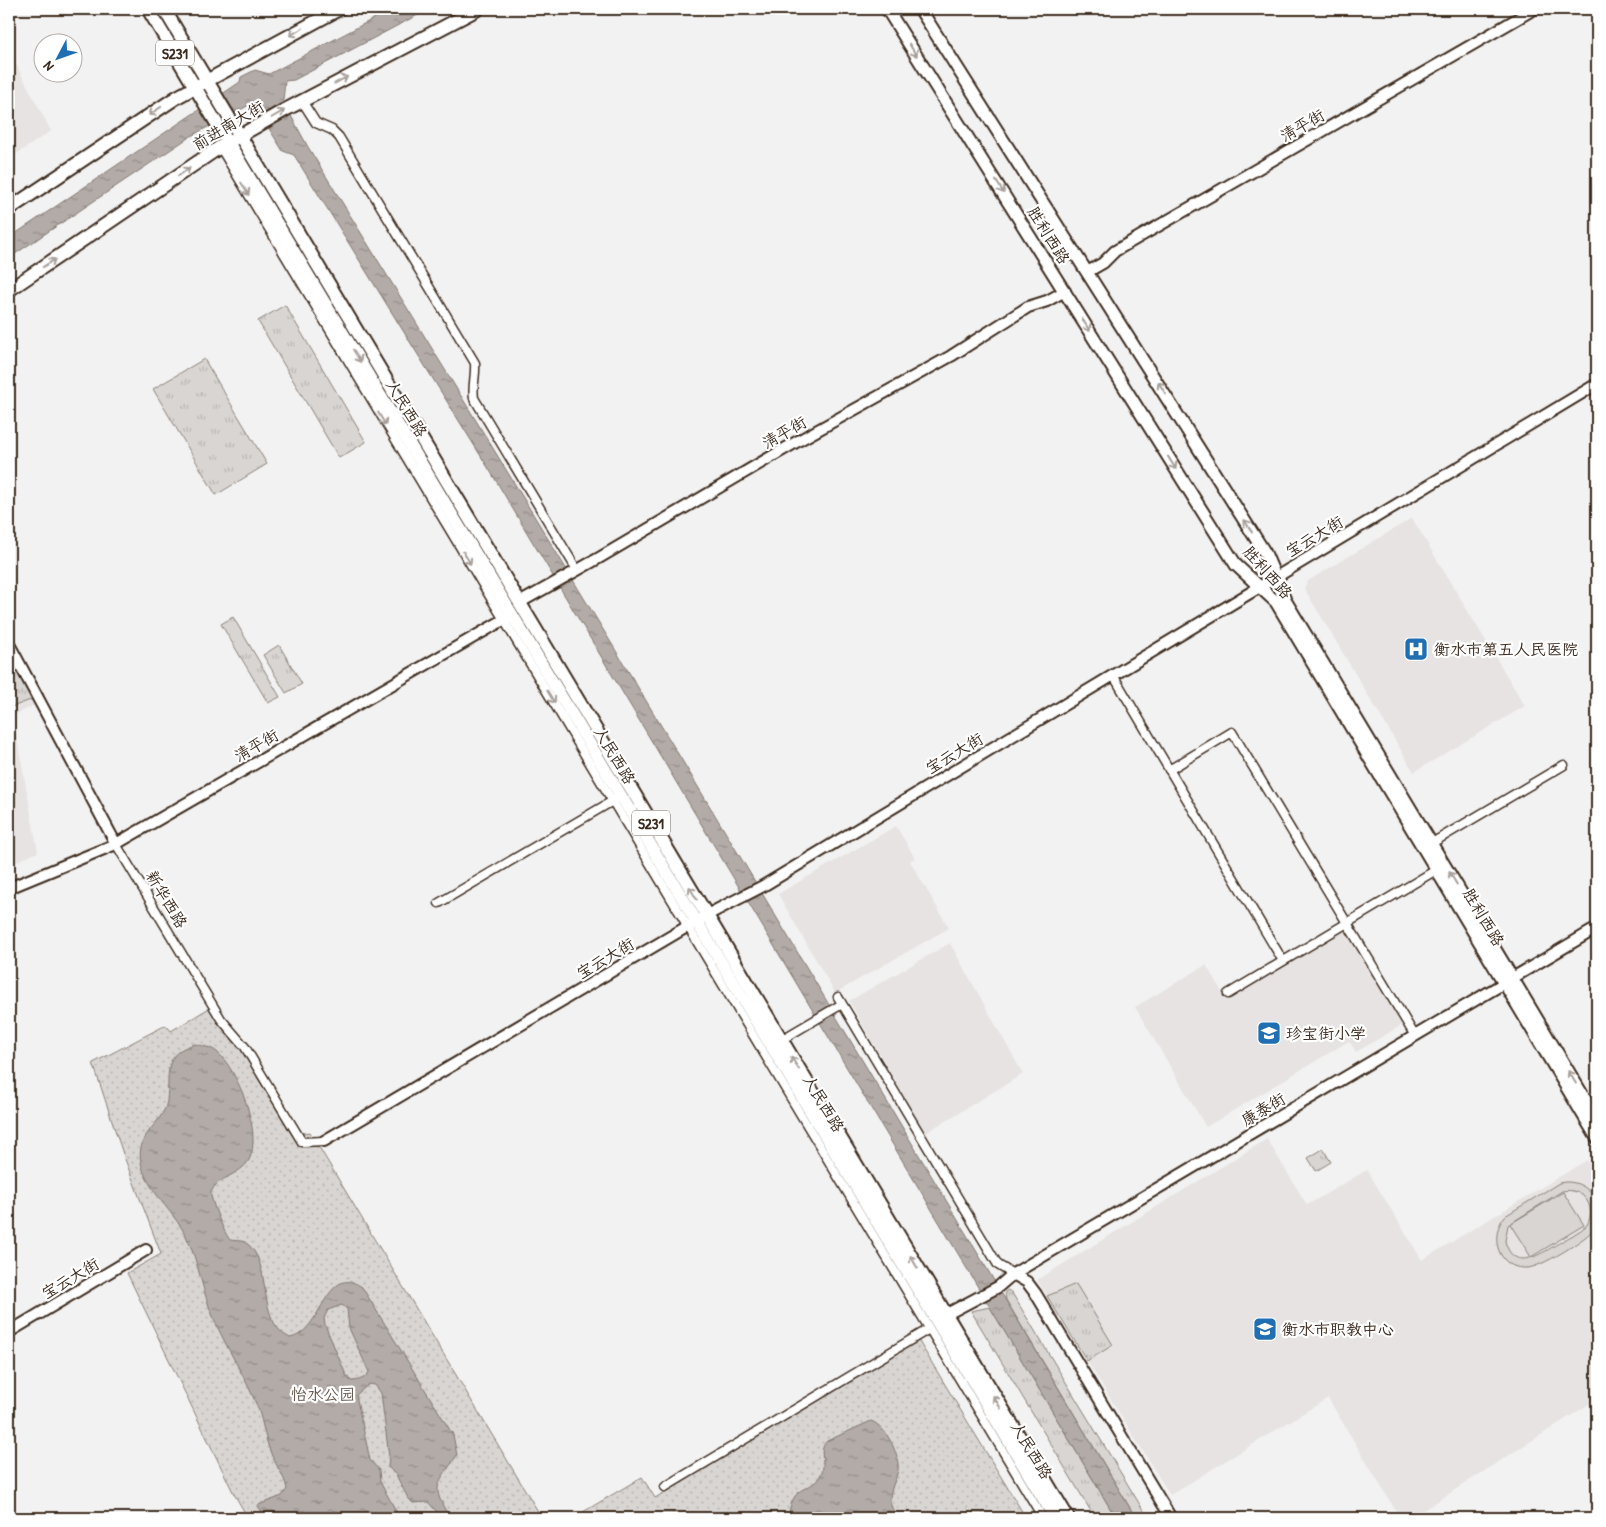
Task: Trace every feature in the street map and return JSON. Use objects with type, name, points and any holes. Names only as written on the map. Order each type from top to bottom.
[{"type":"main road","name":"人民西路","points":[[148,9],[198,92],[224,141],[617,798],[697,921],[781,1040],[1068,1518]]},
{"type":"main road","name":"人民西路","points":[[164,9],[519,603],[697,921],[1055,1518]]},
{"type":"main road","points":[[9,209],[157,110],[198,92],[339,9]]},
{"type":"main road","name":"前进南大街","points":[[9,290],[238,131],[258,126],[478,9]]},
{"type":"main road","name":"胜利西路","points":[[887,9],[1236,565],[1276,602],[1436,870],[1597,1119]]},
{"type":"main road","name":"胜利西路","points":[[920,9],[1089,272],[1265,552],[1285,600],[1432,843],[1597,1138]]},
{"type":"street","name":"清平街","points":[[1089,272],[1115,251],[1534,9]]},
{"type":"street","points":[[300,102],[316,123],[332,130],[339,137],[475,363],[476,376],[472,387],[474,398],[575,571]]},
{"type":"street","name":"清平街","points":[[519,603],[798,441],[952,356],[1028,307],[1047,301],[1065,291]]},
{"type":"street","name":"宝云大街","points":[[324,1141],[697,921],[763,886],[1597,384]]},
{"type":"street","name":"清平街","points":[[9,888],[116,844],[508,617]]},
{"type":"street","name":"新华西路","points":[[9,644],[116,844],[220,1019],[245,1047],[302,1142],[324,1141]]},
{"type":"street","points":[[1113,675],[1283,962]]},
{"type":"street","points":[[1169,770],[1232,732],[1415,1036]]},
{"type":"street","points":[[1432,843],[1564,766]]},
{"type":"street","points":[[439,903],[617,798]]},
{"type":"street","points":[[1228,994],[1436,870]]},
{"type":"street","points":[[697,921],[929,1329],[1043,1518]]},
{"type":"street","name":"康泰街","points":[[945,1315],[998,1287],[1013,1274],[1597,928]]},
{"type":"street","points":[[838,997],[839,1006],[998,1265],[1027,1282],[1036,1294],[1171,1518]]},
{"type":"street","points":[[781,1040],[839,1006]]},
{"type":"street","name":"宝云大街","points":[[9,1332],[146,1250]]},
{"type":"street","points":[[665,1487],[929,1329]]},
{"type":"shaded area","points":[[9,51],[51,131],[9,159]]},
{"type":"shaded area","name":"衡水市第五人民医院","points":[[1412,518],[1525,706],[1414,772],[1304,588],[1308,581]]},
{"type":"shaded area","points":[[9,634],[46,699],[13,716],[38,852],[9,865]]},
{"type":"shaded area","points":[[896,826],[915,858],[910,861],[949,928],[835,993],[778,894]]},
{"type":"shaded area","name":"珍宝街小学","points":[[1345,930],[1402,1025],[1356,1052],[1349,1041],[1206,1127],[1135,1007],[1206,965],[1227,1000]]},
{"type":"shaded area","points":[[950,943],[1023,1074],[925,1133],[849,1001]]},
{"type":"shaded area","name":"衡水市职教中心","points":[[1267,1139],[1307,1205],[1367,1170],[1422,1260],[1587,1160],[1597,1177],[1597,1399],[1411,1518],[1400,1518],[1328,1398],[1170,1495],[1037,1280]]},
{"type":"green space","points":[[285,305],[366,442],[339,458],[258,321]]},
{"type":"green space","points":[[204,359],[267,464],[216,495],[153,389]]},
{"type":"green space","points":[[233,617],[280,697],[268,703],[221,624]]},
{"type":"green space","points":[[9,634],[44,695],[9,708]]},
{"type":"green space","points":[[279,645],[302,684],[286,693],[263,655]]},
{"type":"green space","name":"怡水公园","points":[[216,1004],[292,1135],[310,1132],[542,1518],[248,1518],[234,1494],[127,1273],[161,1254],[123,1154],[93,1063],[166,1025],[171,1031]]},
{"type":"green space","points":[[1323,1149],[1331,1162],[1316,1171],[1308,1158]]},
{"type":"green space","points":[[1559,1183],[1574,1183],[1582,1186],[1594,1197],[1598,1213],[1593,1230],[1551,1259],[1533,1267],[1517,1267],[1509,1264],[1503,1258],[1497,1242],[1500,1224],[1505,1216]],"holes":[[[1562,1191],[1576,1192],[1586,1199],[1590,1211],[1587,1225],[1538,1255],[1522,1259],[1515,1257],[1509,1251],[1505,1241],[1508,1225]]]},
{"type":"green space","points":[[1563,1192],[1584,1225],[1531,1257],[1510,1224]]},
{"type":"green space","points":[[1076,1284],[1113,1345],[1087,1361],[1047,1296]]},
{"type":"green space","points":[[1008,1290],[1012,1293],[1148,1518],[1136,1518],[1006,1300],[1005,1292]]},
{"type":"green space","points":[[990,1307],[1116,1518],[1095,1518],[971,1311]]},
{"type":"green space","points":[[918,1340],[1026,1518],[573,1518],[642,1477],[655,1498]]},
{"type":"water","points":[[392,9],[429,9],[294,80],[285,81],[283,101],[308,147],[621,660],[1136,1518],[1116,1518],[492,474],[294,155],[283,151],[253,103],[191,136],[9,258],[9,238],[240,82],[241,77],[255,70],[269,74]]},
{"type":"water","points":[[195,1044],[217,1052],[233,1073],[246,1103],[253,1135],[253,1149],[249,1160],[241,1169],[218,1183],[211,1192],[211,1195],[218,1216],[230,1240],[245,1242],[254,1251],[260,1263],[272,1319],[279,1330],[290,1338],[301,1333],[310,1324],[324,1301],[340,1284],[350,1282],[362,1287],[453,1435],[457,1455],[438,1485],[443,1507],[450,1518],[438,1518],[436,1511],[428,1502],[413,1503],[408,1498],[396,1475],[388,1467],[389,1457],[381,1393],[375,1385],[369,1384],[356,1395],[370,1460],[379,1470],[380,1482],[400,1518],[265,1518],[258,1505],[282,1496],[287,1489],[286,1484],[270,1451],[254,1399],[219,1331],[210,1309],[186,1236],[149,1183],[140,1159],[143,1141],[163,1113],[167,1101],[168,1073],[172,1058],[184,1048]],"holes":[[[342,1305],[347,1309],[349,1328],[369,1372],[364,1377],[354,1381],[351,1381],[346,1375],[325,1325],[324,1318],[328,1310]]]},
{"type":"water","points":[[871,1421],[877,1424],[887,1435],[897,1457],[898,1470],[890,1500],[897,1518],[788,1518],[790,1506],[794,1498],[803,1489],[813,1484],[821,1474],[823,1470],[822,1453],[827,1441]]},
{"type":"place","name":"衡水市第五人民医院","points":[[1416,649]]},
{"type":"place","name":"珍宝街小学","points":[[1269,1033]]},
{"type":"place","name":"衡水市职教中心","points":[[1265,1329]]}]
